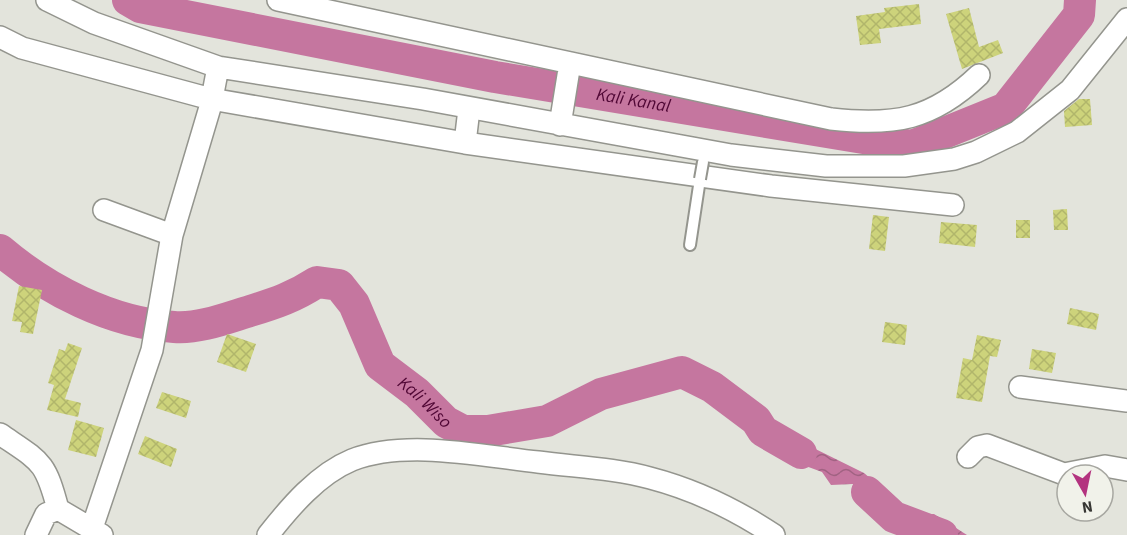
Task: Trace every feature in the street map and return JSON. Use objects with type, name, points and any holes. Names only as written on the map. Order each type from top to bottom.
[{"type":"street","points":[[46,0],[214,87],[423,99],[560,125],[704,157],[848,166],[929,164],[976,152],[1017,132],[1057,102],[1086,72],[1127,19]]},
{"type":"street","points":[[278,0],[831,119],[857,122],[903,119],[940,107],[956,97],[978,75]]},
{"type":"street","points":[[0,37],[22,48],[465,142],[771,186],[953,205]]},
{"type":"street","points":[[560,125],[570,64]]},
{"type":"street","points":[[0,434],[40,462],[49,475],[58,509],[97,531],[152,350],[172,235],[214,87]]},
{"type":"street","points":[[465,142],[469,109]]},
{"type":"street","points":[[104,210],[172,235]]},
{"type":"street","points":[[1020,387],[1127,401]]},
{"type":"street","points":[[968,458],[978,447],[987,445],[1064,474],[1105,466],[1127,470]]},
{"type":"street","points":[[268,535],[287,511],[332,471],[353,460],[389,452],[428,450],[608,470],[649,478],[728,506],[774,535]]},
{"type":"street","points":[[36,535],[46,514],[58,509]]},
{"type":"lane","points":[[690,245],[704,157]]},
{"type":"water","points":[[777,430],[864,473],[914,515],[934,514],[967,535],[935,535],[901,519],[888,522],[867,507],[853,484],[831,485],[822,472],[803,465],[793,453],[765,439],[763,431]]},
{"type":"building","points":[[919,4],[921,24],[879,29],[881,43],[860,45],[856,16],[885,12],[884,8]]},
{"type":"building","points":[[969,8],[979,47],[998,40],[1003,53],[962,69],[946,14]]},
{"type":"building","points":[[1079,99],[1090,99],[1092,125],[1065,127],[1064,111]]},
{"type":"building","points":[[1067,209],[1068,230],[1054,230],[1053,210]]},
{"type":"building","points":[[873,215],[889,217],[885,251],[869,249]]},
{"type":"building","points":[[1016,220],[1030,220],[1030,238],[1016,238]]},
{"type":"building","points":[[941,222],[977,225],[975,247],[939,243]]},
{"type":"building","points":[[19,286],[42,290],[33,334],[20,332],[22,322],[12,321]]},
{"type":"building","points":[[1070,308],[1099,314],[1096,330],[1067,324]]},
{"type":"building","points":[[885,322],[907,325],[905,345],[882,342]]},
{"type":"building","points":[[227,334],[256,344],[246,372],[217,362]]},
{"type":"building","points":[[977,335],[1001,340],[997,357],[990,356],[982,402],[956,398],[963,358],[972,360]]},
{"type":"building","points":[[68,343],[82,348],[65,399],[81,403],[78,417],[47,410],[54,385],[48,383],[59,349],[65,351]]},
{"type":"building","points":[[1032,349],[1056,353],[1052,373],[1029,369]]},
{"type":"building","points":[[162,392],[191,401],[186,418],[156,408]]},
{"type":"building","points":[[76,420],[104,428],[96,457],[68,450]]},
{"type":"building","points":[[145,436],[177,449],[171,467],[138,454]]},
{"type":"waterway","name":"Kali Kanal","points":[[128,0],[140,7],[495,77],[912,146],[1006,108],[1079,15],[1080,0]]},
{"type":"waterway","name":"Kali Wiso","points":[[0,250],[38,278],[81,302],[127,319],[174,327],[203,325],[232,317],[285,299],[317,282],[339,285],[354,304],[380,365],[417,393],[446,422],[463,431],[488,431],[547,421],[601,394],[682,372],[712,387],[756,420],[763,431],[801,453]]},
{"type":"waterway","name":"Kali Wiso","points":[[867,492],[894,517],[942,535]]}]
